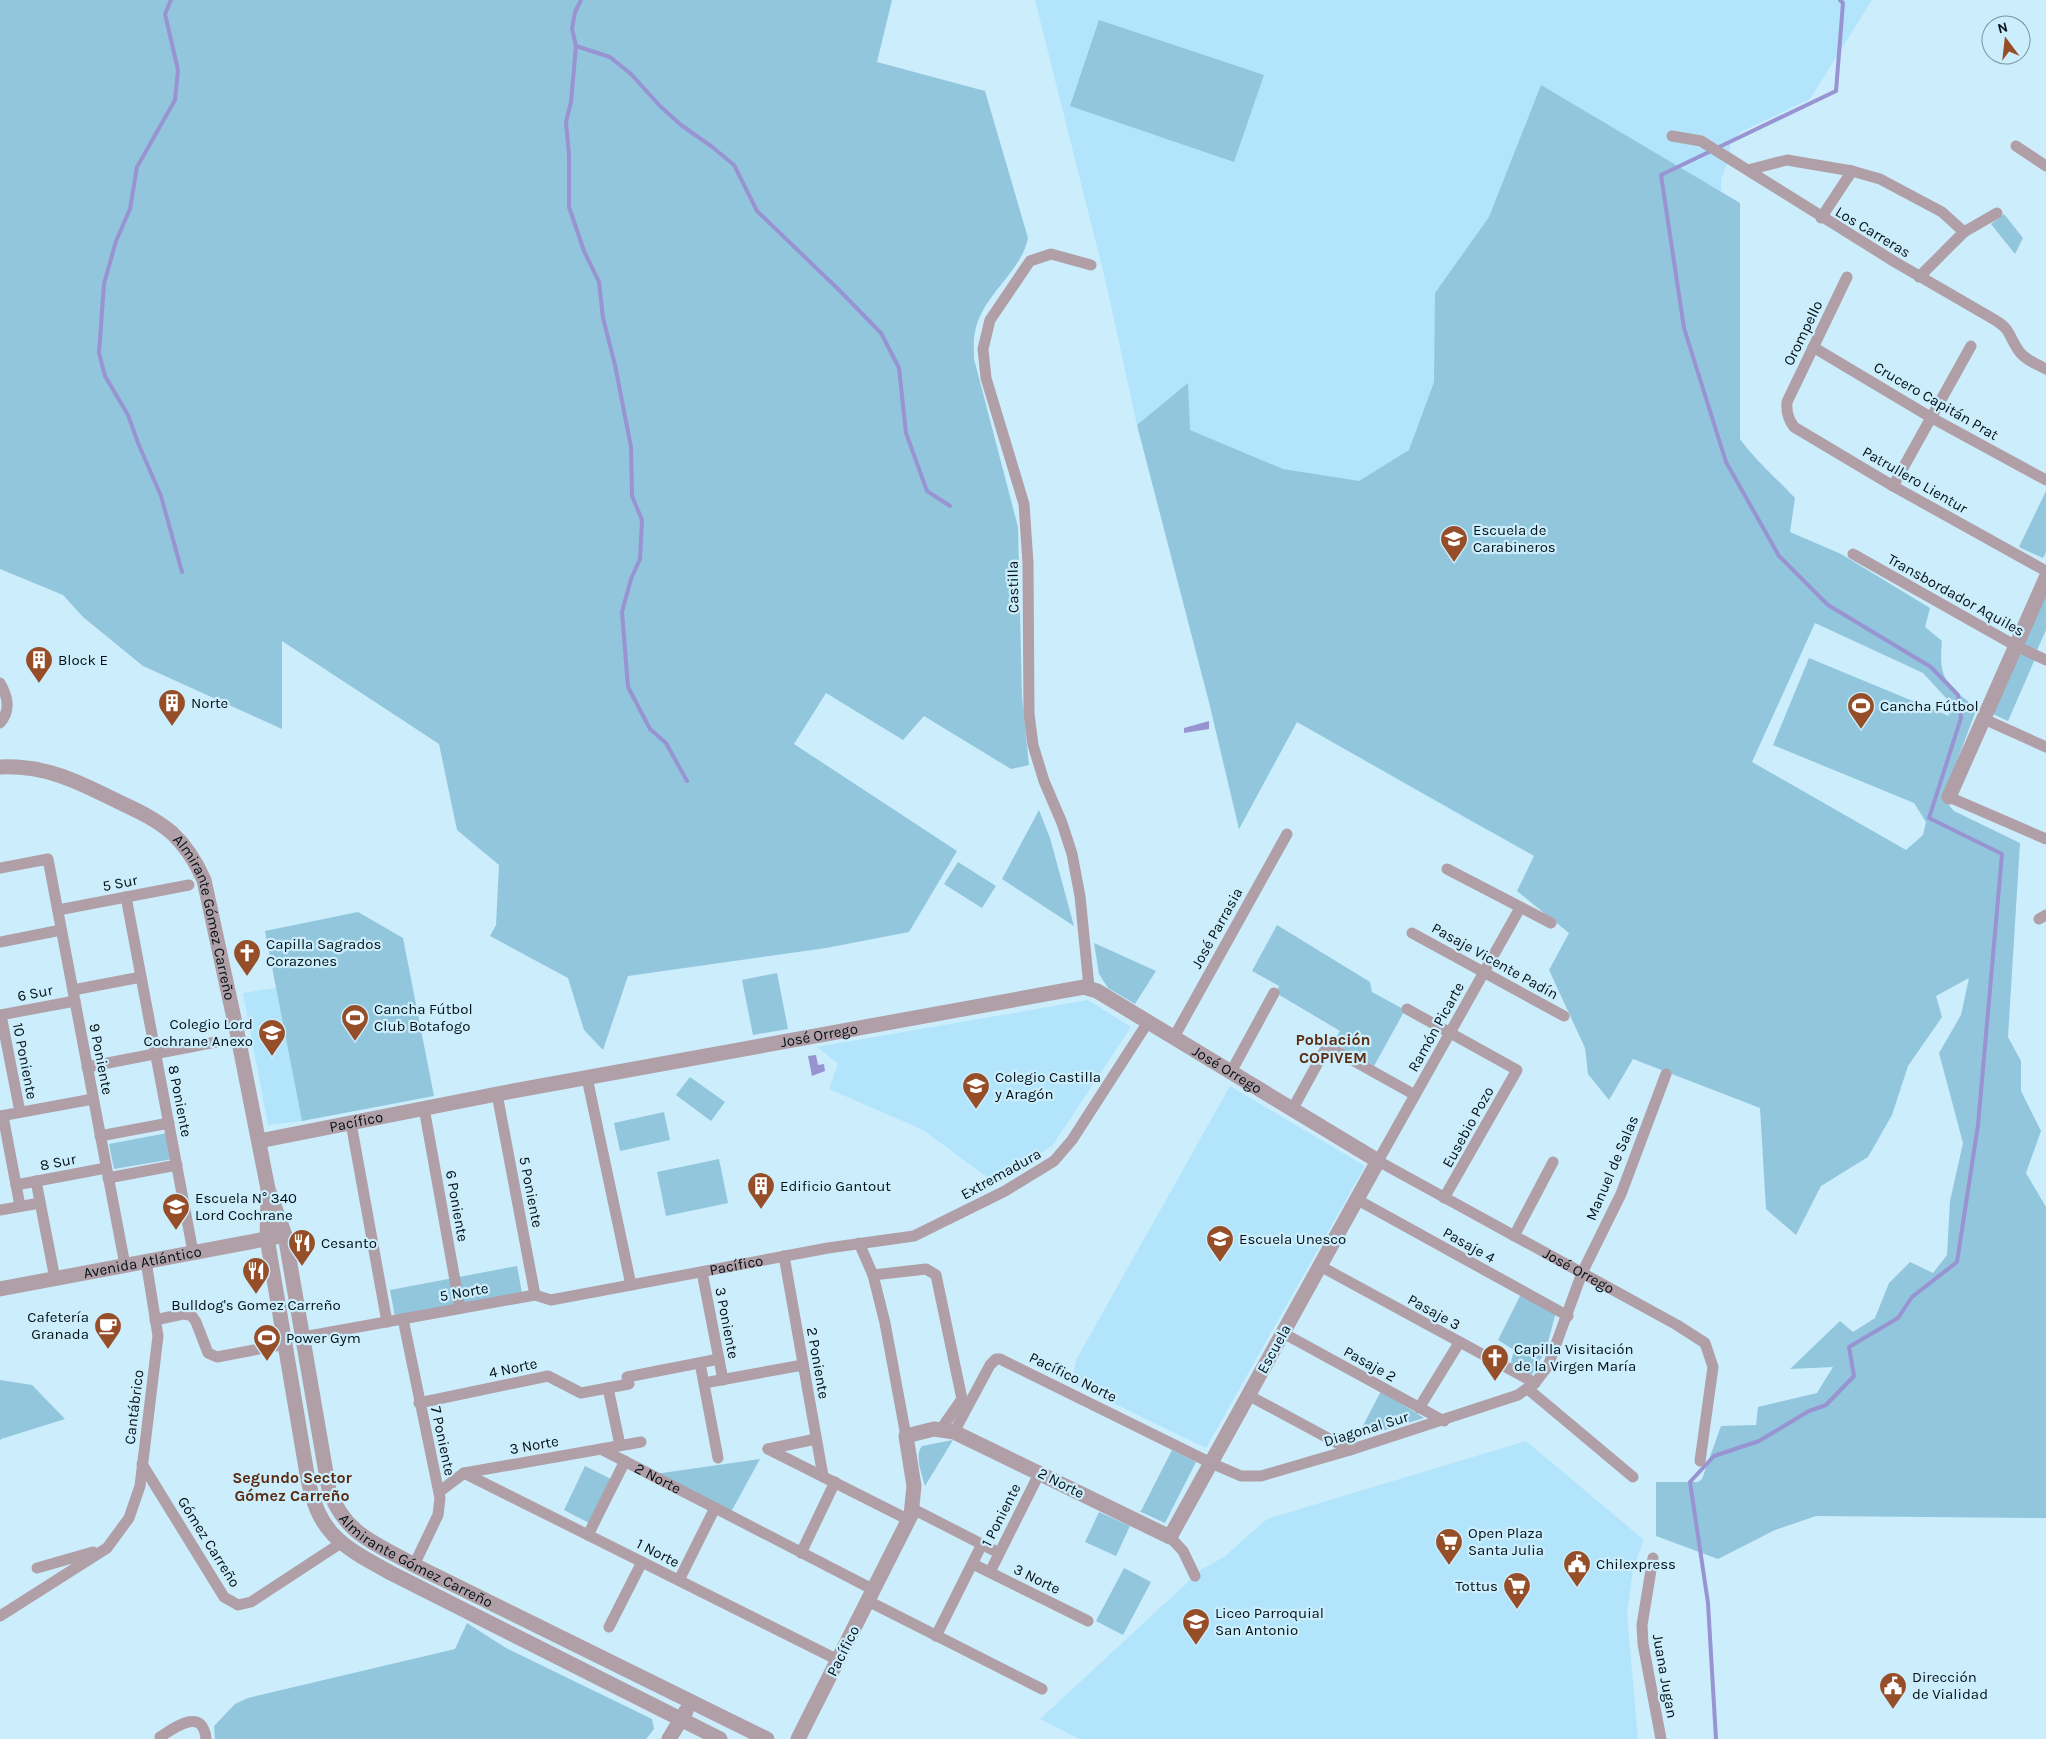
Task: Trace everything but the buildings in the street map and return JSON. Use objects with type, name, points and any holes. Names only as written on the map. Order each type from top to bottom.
[{"type":"street","name":"Los Carreras","points":[[1672,136],[1700,141],[1821,218],[1919,277],[2006,326],[2016,348],[2022,355],[2046,370]]},
{"type":"street","points":[[2016,146],[2046,166]]},
{"type":"street","points":[[1748,170],[1787,160],[1852,171],[1880,179],[1942,212],[1964,232]]},
{"type":"street","points":[[1821,218],[1852,171]]},
{"type":"street","points":[[1919,277],[1964,232],[1997,213]]},
{"type":"street","name":"Castilla","points":[[1089,988],[1080,896],[1072,854],[1062,823],[1044,781],[1033,745],[1029,714],[1028,563],[1024,504],[986,378],[983,350],[990,320],[1030,261],[1051,254],[1091,266]]},
{"type":"street","name":"Orompello","points":[[1787,402],[1846,277]]},
{"type":"street","points":[[1893,486],[1971,346]]},
{"type":"street","name":"Crucero Capitán Prat","points":[[1813,347],[1932,418],[2046,480]]},
{"type":"street","name":"Patrullero Lientur","points":[[1787,402],[1786,410],[1794,427],[1893,486],[2046,571]]},
{"type":"street","name":"Transbordador Aquiles","points":[[1853,554],[2016,646],[2046,660]]},
{"type":"street","points":[[2046,578],[1949,797],[2046,839]]},
{"type":"street","points":[[0,683],[8,702],[6,714],[0,723]]},
{"type":"street","points":[[1984,720],[2046,747]]},
{"type":"street","name":"Almirante Gómez Carreño","points":[[0,768],[36,769],[74,779],[151,818],[172,834],[191,854],[204,880],[268,1189],[284,1236],[329,1490],[346,1523],[362,1537],[414,1565],[767,1739]]},
{"type":"street","name":"José Parrasia","points":[[1174,1037],[1287,834]]},
{"type":"street","name":"9 Poniente","points":[[0,868],[48,859],[125,1265]]},
{"type":"street","points":[[1447,869],[1552,923]]},
{"type":"street","name":"5 Sur","points":[[58,910],[189,885]]},
{"type":"street","name":"8 Poniente","points":[[126,897],[193,1252]]},
{"type":"street","name":"Ramón Picarte","points":[[1378,1161],[1520,908]]},
{"type":"street","points":[[0,942],[62,930]]},
{"type":"street","name":"Pasaje Vicente Padín","points":[[1412,933],[1564,1016]]},
{"type":"street","name":"6 Sur","points":[[1,1015],[141,976]]},
{"type":"street","name":"José Orrego","points":[[587,1078],[1078,988],[1089,988],[1174,1037],[1378,1161],[1705,1342],[1713,1367],[1700,1461]]},
{"type":"street","points":[[1231,1072],[1274,992]]},
{"type":"street","points":[[1406,1009],[1450,1034]]},
{"type":"street","name":"10 Poniente","points":[[1,1015],[3,1035],[20,1112]]},
{"type":"street","name":"Extremadura","points":[[859,1244],[914,1236],[1005,1191],[1048,1166],[1060,1156],[1072,1140],[1148,1022]]},
{"type":"street","name":"Eusebio Pozo","points":[[1444,1198],[1517,1070],[1450,1034]]},
{"type":"street","points":[[87,1067],[216,1042]]},
{"type":"street","points":[[1292,1110],[1327,1046],[1415,1095]]},
{"type":"street","name":"Manuel de Salas","points":[[1582,1273],[1620,1194],[1666,1074]]},
{"type":"street","points":[[587,1078],[631,1285]]},
{"type":"street","name":"Pacífico","points":[[259,1141],[587,1078]]},
{"type":"street","name":"5 Poniente","points":[[497,1094],[535,1295]]},
{"type":"street","points":[[20,1206],[1,1116],[93,1099]]},
{"type":"street","name":"6 Poniente","points":[[424,1108],[460,1308]]},
{"type":"street","points":[[100,1136],[169,1123]]},
{"type":"street","points":[[351,1123],[387,1322]]},
{"type":"street","name":"Escuela","points":[[1170,1537],[1378,1161]]},
{"type":"street","points":[[1514,1236],[1553,1162]]},
{"type":"street","name":"8 Sur","points":[[16,1185],[36,1181],[177,1165]]},
{"type":"street","points":[[36,1181],[55,1278]]},
{"type":"street","name":"Almirante Gómez Carreño","points":[[268,1189],[267,1238],[312,1498],[322,1520],[341,1543],[391,1573],[720,1739]]},
{"type":"street","name":"Pasaje 4","points":[[1356,1200],[1568,1316]]},
{"type":"street","points":[[0,1210],[40,1202]]},
{"type":"street","name":"Avenida Atlántico","points":[[0,1289],[284,1236]]},
{"type":"street","name":"Pacífico","points":[[631,1285],[859,1244],[873,1275],[885,1322],[914,1486],[911,1515],[798,1739]]},
{"type":"street","name":"2 Poniente","points":[[784,1256],[823,1476]]},
{"type":"street","name":"Cantábrico","points":[[0,1616],[107,1548],[134,1508],[140,1486],[158,1336],[146,1261]]},
{"type":"street","name":"Pasaje 3","points":[[1320,1266],[1459,1343],[1531,1386]]},
{"type":"street","points":[[873,1275],[926,1269],[936,1275],[962,1399],[948,1430],[906,1436]]},
{"type":"street","name":"3 Poniente","points":[[702,1272],[723,1380]]},
{"type":"street","points":[[1582,1273],[1568,1316],[1548,1366],[1531,1386],[1633,1477]]},
{"type":"street","name":"5 Norte","points":[[302,1337],[535,1295],[550,1300],[631,1285]]},
{"type":"street","points":[[155,1320],[183,1314],[192,1316],[208,1353],[217,1357],[285,1344]]},
{"type":"street","name":"7 Poniente","points":[[403,1319],[440,1503],[438,1515],[414,1565]]},
{"type":"street","name":"Pasaje 2","points":[[1283,1332],[1444,1420]]},
{"type":"street","points":[[1419,1408],[1459,1343]]},
{"type":"street","name":"4 Norte","points":[[419,1404],[548,1376],[581,1393],[629,1384],[627,1377],[719,1359]]},
{"type":"street","name":"Pacífico Norte","points":[[948,1430],[990,1365],[996,1359],[1000,1359],[1211,1463]]},
{"type":"street","points":[[700,1363],[718,1458]]},
{"type":"street","points":[[704,1383],[802,1365]]},
{"type":"street","name":"Diagonal Sur","points":[[1211,1463],[1241,1476],[1254,1477],[1350,1450],[1444,1420],[1518,1394],[1531,1386]]},
{"type":"street","points":[[608,1388],[620,1445]]},
{"type":"street","points":[[1248,1395],[1350,1450]]},
{"type":"street","name":"2 Norte","points":[[948,1430],[1040,1472],[1170,1537],[1183,1551],[1195,1576]]},
{"type":"street","name":"3 Norte","points":[[816,1439],[768,1449],[835,1482],[1000,1553]]},
{"type":"street","name":"3 Norte","points":[[438,1492],[464,1473],[642,1442]]},
{"type":"street","name":"2 Norte","points":[[601,1449],[801,1553],[936,1636],[1042,1690]]},
{"type":"street","points":[[588,1535],[625,1461]]},
{"type":"street","name":"Gómez Carreño","points":[[142,1464],[224,1597],[238,1605],[251,1602],[341,1543]]},
{"type":"street","name":"1 Poniente","points":[[990,1572],[1040,1472]]},
{"type":"street","name":"1 Norte","points":[[464,1473],[838,1660]]},
{"type":"street","points":[[801,1553],[835,1482]]},
{"type":"street","points":[[679,1580],[715,1508]]},
{"type":"street","name":"1 Poniente","points":[[936,1636],[982,1544]]},
{"type":"street","points":[[37,1568],[107,1548]]},
{"type":"street","name":"Juana Jugan","points":[[1653,1558],[1642,1625],[1643,1644],[1661,1739]]},
{"type":"street","points":[[609,1627],[642,1562]]},
{"type":"street","name":"3 Norte","points":[[973,1564],[1088,1621]]},
{"type":"street","points":[[669,1739],[691,1701]]},
{"type":"street","points":[[160,1738],[180,1725],[192,1721],[200,1724],[206,1739]]},
{"type":"shaded area","points":[[0,0],[892,0],[877,62],[985,91],[1028,238],[1018,262],[993,295],[979,319],[974,335],[974,359],[1018,527],[1022,697],[1029,765],[1011,769],[924,716],[903,740],[826,693],[794,744],[957,851],[909,932],[826,948],[628,976],[603,1050],[584,1030],[568,978],[490,936],[496,925],[499,865],[457,830],[439,744],[282,641],[282,729],[143,666],[83,617],[63,595],[0,569]]},
{"type":"shaded area","name":"Escuela de Carabineros","points":[[1035,0],[1872,0],[1810,99],[1741,132],[1730,142],[1730,157],[1721,179],[1745,806],[1639,911],[1465,818],[1297,722],[1239,829],[1209,702],[1137,425],[1106,283]]},
{"type":"shaded area","points":[[1099,20],[1264,75],[1234,162],[1070,106]]},
{"type":"shaded area","points":[[1541,85],[1740,203],[1740,439],[1759,462],[1795,498],[1790,532],[1841,554],[1930,608],[1925,627],[1942,641],[1943,673],[1952,687],[1977,708],[1943,798],[1954,811],[2020,843],[2008,1037],[2021,1061],[2021,1091],[2041,1131],[2026,1173],[2046,1207],[2046,1518],[1816,1516],[1775,1530],[1718,1559],[1656,1536],[1656,1482],[1698,1482],[1702,1479],[1721,1426],[1756,1425],[1758,1407],[1817,1393],[1833,1367],[1790,1369],[1840,1321],[1853,1332],[1875,1318],[1889,1283],[1910,1262],[1933,1273],[1947,1255],[1950,1201],[1963,1143],[1939,1053],[1961,1015],[1969,978],[1936,996],[1942,1017],[1908,1066],[1892,1115],[1868,1157],[1821,1186],[1796,1235],[1766,1209],[1760,1108],[1633,1059],[1609,1100],[1588,1074],[1585,1048],[1549,970],[1569,933],[1517,891],[1534,856],[1297,722],[1239,829],[1209,702],[1137,425],[1188,383],[1190,430],[1283,469],[1359,481],[1409,450],[1434,382],[1435,293],[1489,217]],"holes":[[[1815,623],[1923,673],[1946,698],[1949,716],[1809,658],[1773,745],[1914,803],[1926,822],[1923,835],[1906,850],[1752,762]]]},
{"type":"shaded area","points":[[2004,214],[2023,238],[2015,254],[1991,224]]},
{"type":"shaded area","points":[[2046,491],[2046,552],[2043,558],[2019,547]]},
{"type":"shaded area","points":[[2046,583],[2046,630],[2037,650],[2021,643]]},
{"type":"shaded area","points":[[2020,653],[2035,659],[2008,721],[1993,714]]},
{"type":"shaded area","points":[[1209,721],[1209,729],[1184,733],[1184,728]]},
{"type":"shaded area","points":[[1039,810],[1050,838],[1074,926],[1002,879]]},
{"type":"shaded area","points":[[958,862],[996,886],[982,908],[944,884]]},
{"type":"shaded area","name":"Cancha Fútbol Club Botafogo","points":[[358,912],[403,938],[434,1096],[302,1121],[265,931]]},
{"type":"shaded area","points":[[1277,925],[1370,982],[1372,992],[1405,1010],[1374,1066],[1333,1043],[1340,1031],[1276,993],[1279,986],[1252,971]]},
{"type":"shaded area","points":[[1094,943],[1156,971],[1135,1004],[1108,988],[1099,974]]},
{"type":"shaded area","points":[[777,973],[788,1029],[753,1035],[742,980]]},
{"type":"shaded area","name":"Colegio Lord Cochrane Anexo","points":[[276,988],[302,1121],[268,1125],[243,993]]},
{"type":"shaded area","name":"Colegio Castilla y Aragón","points":[[1088,1000],[1131,1027],[1052,1146],[995,1183],[923,1130],[829,1089],[838,1064],[817,1047]]},
{"type":"shaded area","points":[[816,1055],[818,1065],[824,1064],[825,1071],[812,1076],[808,1056]]},
{"type":"shaded area","points":[[690,1077],[725,1102],[711,1121],[676,1095]]},
{"type":"shaded area","name":"Escuela Unesco","points":[[1230,1086],[1365,1166],[1206,1448],[1072,1383],[1076,1360]]},
{"type":"shaded area","points":[[664,1112],[670,1140],[620,1151],[614,1123]]},
{"type":"shaded area","points":[[167,1133],[173,1159],[114,1169],[109,1144]]},
{"type":"shaded area","points":[[719,1159],[728,1203],[666,1216],[657,1172]]},
{"type":"shaded area","points":[[517,1266],[522,1293],[395,1317],[390,1290]]},
{"type":"shaded area","points":[[1521,1294],[1556,1312],[1546,1350],[1530,1378],[1510,1366],[1514,1350],[1498,1340]]},
{"type":"shaded area","points":[[0,1380],[32,1385],[65,1419],[1,1439],[0,1441]]},
{"type":"shaded area","points":[[1381,1391],[1424,1418],[1356,1439]]},
{"type":"shaded area","points":[[953,1440],[925,1486],[919,1460],[922,1446]]},
{"type":"shaded area","points":[[1526,1441],[1644,1540],[1633,1569],[1627,1614],[1638,1739],[1079,1739],[1040,1719],[1202,1569],[1224,1557],[1267,1519]]},
{"type":"shaded area","points":[[1172,1450],[1196,1462],[1165,1523],[1139,1511],[1141,1511]]},
{"type":"shaded area","points":[[760,1459],[731,1512],[655,1474]]},
{"type":"shaded area","points":[[585,1466],[611,1479],[589,1523],[564,1510]]},
{"type":"shaded area","points":[[1099,1512],[1130,1526],[1116,1556],[1085,1542]]},
{"type":"shaded area","points":[[1124,1568],[1151,1582],[1123,1635],[1096,1621]]},
{"type":"shaded area","points":[[467,1623],[506,1648],[652,1719],[654,1729],[646,1739],[215,1739],[214,1726],[235,1704],[248,1698],[455,1649]]},
{"type":"waterway","points":[[171,0],[165,14],[178,70],[175,100],[137,167],[130,209],[116,241],[104,284],[99,353],[105,376],[128,415],[161,496],[182,572]]},
{"type":"waterway","points":[[581,0],[575,12],[572,29],[576,46],[571,102],[566,122],[569,155],[569,207],[584,251],[599,282],[603,318],[615,365],[631,447],[632,496],[642,520],[640,559],[631,579],[622,612],[628,687],[650,729],[666,743],[687,781]]},
{"type":"waterway","points":[[1717,148],[1836,91],[1843,3],[1840,0]]},
{"type":"waterway","points":[[576,46],[610,57],[631,74],[660,106],[681,125],[734,165],[757,211],[881,333],[899,368],[906,433],[927,491],[950,506]]},
{"type":"waterway","points":[[1711,151],[1661,175],[1684,328],[1726,462],[1779,556],[1828,605],[1931,667],[1958,695],[1961,718],[1929,818],[2002,854],[1978,1125],[1957,1262],[1912,1297],[1898,1318],[1849,1347],[1854,1376],[1826,1405],[1809,1411],[1759,1441],[1714,1456],[1690,1482],[1708,1603],[1716,1739]]},
{"type":"place","name":"Escuela de Carabineros","points":[[1454,563]]},
{"type":"place","name":"Block E","points":[[39,684]]},
{"type":"place","name":"Norte","points":[[172,727]]},
{"type":"place","name":"Cancha Fútbol","points":[[1861,730]]},
{"type":"place","name":"Capilla Sagrados Corazones","points":[[247,977]]},
{"type":"place","name":"Cancha Fútbol Club Botafogo","points":[[355,1042]]},
{"type":"place","name":"Colegio Lord Cochrane Anexo","points":[[272,1057]]},
{"type":"place","name":"Colegio Castilla y Aragón","points":[[976,1110]]},
{"type":"place","name":"Edificio Gantout","points":[[761,1210]]},
{"type":"place","name":"Escuela N° 340 Lord Cochrane","points":[[176,1231]]},
{"type":"place","name":"Escuela Unesco","points":[[1220,1263]]},
{"type":"place","name":"Cesanto","points":[[302,1267]]},
{"type":"place","name":"Bulldog's Gomez Carreño","points":[[256,1295]]},
{"type":"place","name":"Cafetería Granada","points":[[108,1350]]},
{"type":"place","name":"Power Gym","points":[[267,1362]]},
{"type":"place","name":"Capilla Visitación de la Virgen María","points":[[1495,1382]]},
{"type":"place","name":"Open Plaza Santa Julia","points":[[1449,1566]]},
{"type":"place","name":"Chilexpress","points":[[1577,1588]]},
{"type":"place","name":"Tottus","points":[[1517,1610]]},
{"type":"place","name":"Liceo Parroquial San Antonio","points":[[1196,1646]]},
{"type":"place","name":"Dirección de Vialidad","points":[[1893,1710]]},
{"type":"district","name":"Población COPIVEM","points":[[1333,1048]]},
{"type":"district","name":"Segundo Sector Gómez Carreño","points":[[292,1486]]}]
